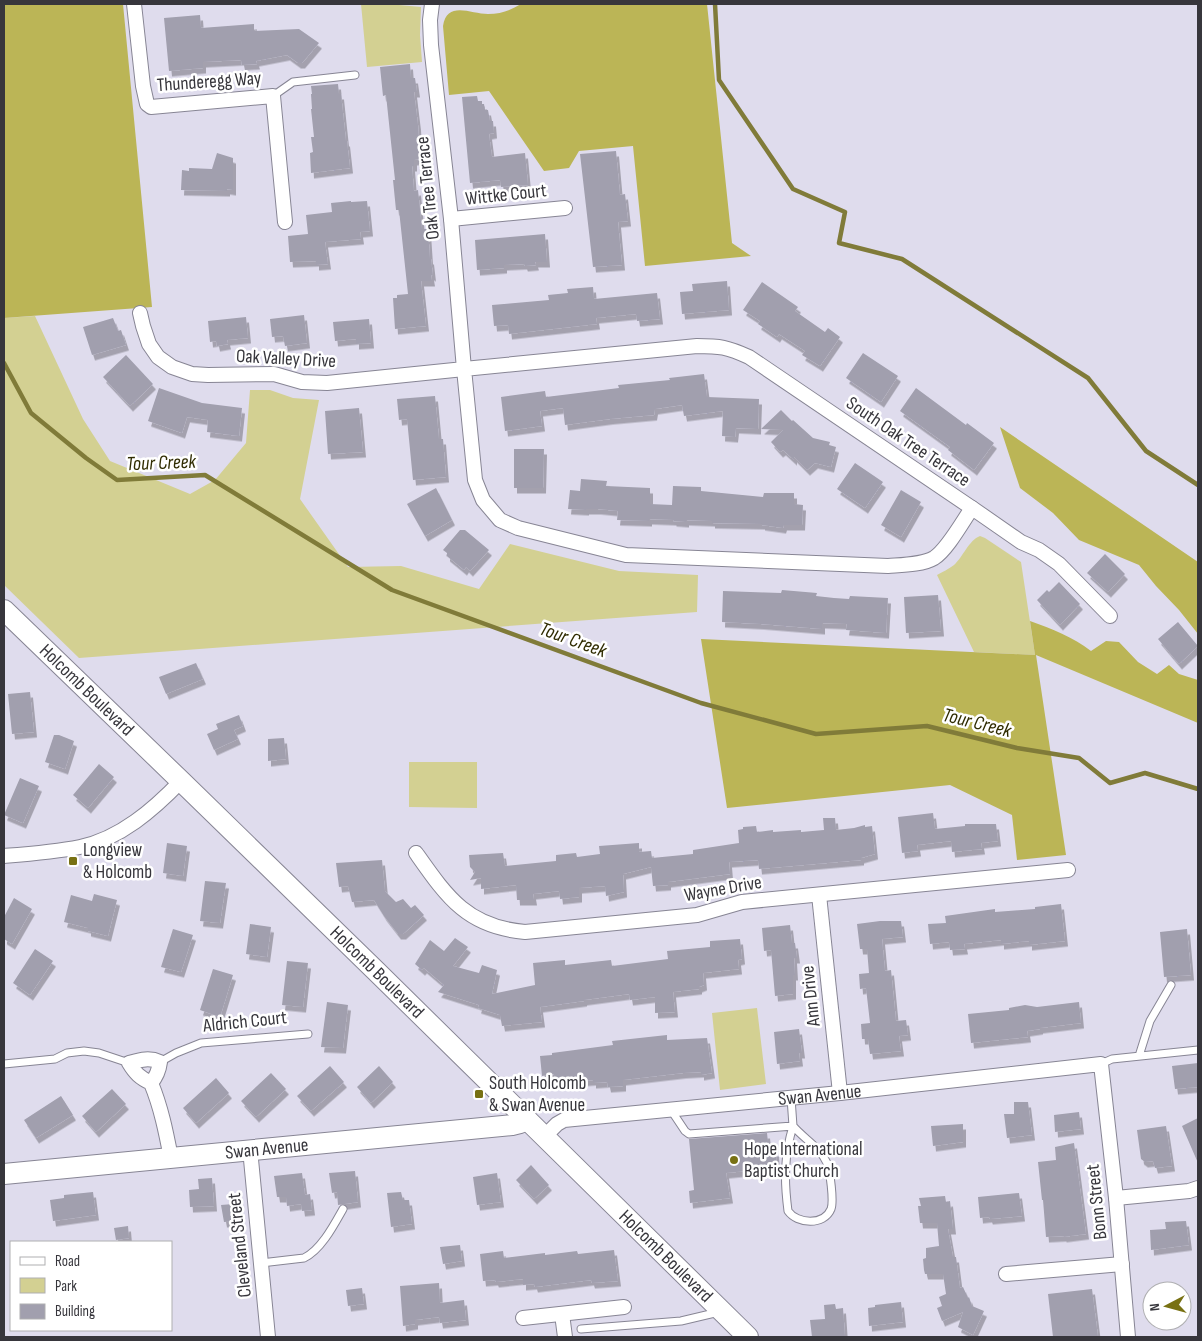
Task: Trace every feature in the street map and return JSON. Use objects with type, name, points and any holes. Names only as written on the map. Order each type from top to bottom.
[{"type":"street","name":"Thunderegg Way","points":[[134,4],[143,86],[148,104],[151,107],[273,96]]},
{"type":"street","name":"Oak Tree Terrace","points":[[432,4],[430,20],[431,45],[464,369]]},
{"type":"street","points":[[273,96],[285,222]]},
{"type":"street","name":"Wittke Court","points":[[450,219],[565,208]]},
{"type":"street","name":"Oak Valley Drive","points":[[140,313],[149,344],[158,357],[172,367],[192,374],[274,374],[302,382],[327,383],[464,369]]},
{"type":"street","name":"South Oak Tree Terrace","points":[[697,346],[717,346],[731,349],[749,357],[972,508],[949,543],[934,558],[914,564],[888,566],[626,555],[518,528],[500,520],[483,500],[475,480],[464,369],[697,346]]},
{"type":"street","points":[[972,508],[1021,542],[1039,550],[1059,564],[1110,616]]},
{"type":"street","name":"Holcomb Boulevard","points":[[4,610],[748,1337]]},
{"type":"street","points":[[4,856],[46,852],[95,843],[118,833],[131,824],[171,792],[181,781]]},
{"type":"street","name":"Wayne Drive","points":[[416,853],[441,888],[463,910],[492,925],[508,930],[525,932],[696,915],[742,902],[1068,870]]},
{"type":"street","name":"Ann Drive","points":[[819,895],[840,1094]]},
{"type":"street","points":[[151,1083],[159,1070],[160,1062],[153,1058],[129,1063],[134,1072],[142,1079],[151,1083],[164,1123],[171,1158]]},
{"type":"street","name":"Swan Avenue","points":[[544,1136],[564,1120],[840,1094],[1101,1064]]},
{"type":"street","name":"Bonn Street","points":[[1101,1064],[1116,1198],[1128,1337]]},
{"type":"street","name":"Swan Avenue","points":[[4,1174],[512,1125],[520,1123],[526,1118]]},
{"type":"street","name":"Cleveland Street","points":[[250,1150],[268,1337]]},
{"type":"street","points":[[1116,1198],[1189,1191],[1198,1188]]},
{"type":"street","points":[[1006,1274],[1122,1264]]},
{"type":"street","points":[[523,1318],[624,1307]]},
{"type":"street","points":[[562,1314],[565,1337]]},
{"type":"lane","points":[[273,96],[293,82],[355,75]]},
{"type":"lane","points":[[1138,1056],[1150,1021],[1171,986]]},
{"type":"lane","name":"Aldrich Court","points":[[160,1062],[201,1043],[308,1034]]},
{"type":"lane","points":[[1101,1064],[1112,1059],[1198,1050]]},
{"type":"lane","points":[[4,1064],[55,1060],[66,1053],[84,1051],[99,1053],[129,1063]]},
{"type":"lane","points":[[791,1098],[793,1126],[785,1164],[788,1211],[792,1216],[801,1221],[818,1220],[826,1216],[831,1209],[832,1188],[828,1165],[820,1151],[800,1135],[793,1126]]},
{"type":"lane","points":[[671,1110],[690,1134],[793,1126]]},
{"type":"lane","points":[[261,1263],[310,1256],[316,1250],[343,1208]]},
{"type":"lane","points":[[581,1329],[681,1321],[722,1311]]},
{"type":"green space","points":[[361,4],[421,7],[420,35],[422,62],[367,67]]},
{"type":"green space","points":[[35,316],[83,419],[110,461],[190,494],[215,480],[246,443],[250,390],[270,390],[293,398],[319,400],[300,499],[348,567],[401,566],[479,589],[510,544],[619,571],[698,575],[697,612],[79,658],[4,585],[4,318]]},
{"type":"green space","points":[[980,536],[1021,562],[1035,655],[974,652],[937,575],[954,565],[973,541]]},
{"type":"green space","points":[[409,762],[477,762],[477,808],[409,807]]},
{"type":"green space","points":[[757,1008],[766,1084],[720,1090],[712,1013]]},
{"type":"shaded area","points":[[4,4],[123,4],[152,307],[4,318]]},
{"type":"shaded area","points":[[521,4],[707,4],[732,243],[751,256],[645,266],[633,146],[579,151],[569,168],[544,171],[489,91],[449,95],[443,26],[445,18],[449,13],[455,11],[493,14],[506,11]]},
{"type":"shaded area","points":[[1000,427],[1198,562],[1198,634],[1139,565],[1079,540],[1053,513],[1020,488]]},
{"type":"shaded area","points":[[1030,621],[1070,637],[1091,651],[1106,641],[1119,642],[1138,662],[1157,674],[1169,665],[1179,674],[1198,680],[1198,723],[1036,655],[1066,855],[1017,860],[1012,815],[950,785],[727,808],[701,639],[1035,655]]},
{"type":"building","points":[[200,15],[201,28],[254,24],[254,31],[299,29],[319,43],[302,63],[298,63],[287,55],[256,61],[257,64],[242,65],[241,60],[203,62],[203,68],[169,71],[164,18]]},
{"type":"building","points":[[410,64],[411,78],[415,78],[417,92],[414,92],[420,159],[414,160],[414,166],[412,166],[414,191],[418,190],[422,229],[428,229],[433,276],[431,275],[432,281],[421,281],[426,326],[395,329],[393,298],[397,298],[397,295],[408,294],[399,210],[396,210],[393,180],[395,180],[386,95],[383,96],[380,67]]},
{"type":"building","points":[[338,84],[339,94],[341,94],[350,168],[311,173],[310,153],[313,152],[311,137],[314,137],[311,86]]},
{"type":"building","points":[[477,96],[478,101],[482,101],[482,104],[484,104],[485,110],[488,110],[490,121],[493,121],[494,133],[489,134],[492,157],[525,153],[528,185],[501,187],[500,180],[470,183],[462,97]]},
{"type":"building","points":[[616,151],[620,195],[625,194],[628,221],[618,222],[622,265],[593,267],[580,154]]},
{"type":"building","points":[[217,153],[233,158],[233,190],[181,190],[182,170],[189,171],[189,168],[212,169]]},
{"type":"building","points":[[367,201],[370,231],[360,232],[361,239],[325,242],[328,264],[316,265],[316,261],[290,262],[288,236],[308,234],[306,215],[332,212],[331,203]]},
{"type":"building","points":[[545,234],[547,262],[535,262],[536,265],[525,266],[524,264],[504,265],[504,268],[477,270],[475,240]]},
{"type":"building","points":[[727,281],[729,310],[682,314],[680,292],[693,291],[692,284]]},
{"type":"building","points":[[762,282],[798,307],[795,311],[825,332],[828,328],[840,337],[820,366],[802,355],[805,351],[779,334],[777,337],[758,324],[760,321],[743,310]]},
{"type":"building","points":[[593,287],[594,299],[657,293],[660,319],[637,321],[636,314],[596,318],[597,324],[509,334],[508,325],[494,326],[492,305],[549,300],[548,295],[568,293],[567,289]]},
{"type":"building","points":[[304,315],[307,343],[285,346],[283,336],[272,337],[270,319]]},
{"type":"building","points":[[246,317],[248,338],[227,340],[228,344],[217,346],[216,341],[210,342],[208,321]]},
{"type":"building","points":[[113,318],[118,331],[121,330],[126,345],[92,355],[83,327]]},
{"type":"building","points":[[369,319],[371,343],[356,344],[356,339],[335,341],[333,322]]},
{"type":"building","points":[[863,353],[898,376],[881,402],[846,378]]},
{"type":"building","points":[[126,355],[153,384],[130,406],[103,377]]},
{"type":"building","points":[[704,374],[707,397],[759,399],[758,429],[736,428],[735,437],[722,436],[723,411],[684,416],[682,405],[655,409],[654,415],[565,425],[563,408],[540,411],[542,426],[505,431],[501,397],[545,391],[546,397],[619,388],[618,385],[670,380],[669,378]]},
{"type":"building","points":[[159,388],[202,403],[242,408],[239,436],[207,432],[208,420],[187,417],[182,433],[148,421]]},
{"type":"building","points":[[916,388],[994,443],[974,470],[948,450],[950,447],[900,411]]},
{"type":"building","points":[[435,396],[439,439],[443,439],[446,477],[413,480],[407,419],[399,420],[397,399]]},
{"type":"building","points":[[359,408],[363,452],[328,454],[325,411]]},
{"type":"building","points":[[781,410],[813,438],[830,442],[829,445],[836,447],[831,467],[815,463],[807,470],[794,457],[794,460],[783,450],[780,452],[771,442],[783,430],[761,429]]},
{"type":"building","points":[[514,449],[544,449],[543,488],[514,488]]},
{"type":"building","points":[[855,463],[883,482],[865,508],[837,489]]},
{"type":"building","points":[[581,479],[607,481],[606,486],[650,488],[650,504],[672,505],[673,486],[701,487],[701,491],[763,497],[764,493],[794,493],[794,504],[803,505],[802,525],[784,525],[783,528],[762,524],[712,523],[712,521],[617,520],[618,511],[568,509],[570,490],[580,491]]},
{"type":"building","points":[[436,488],[452,520],[425,536],[407,504]]},
{"type":"building","points":[[901,490],[921,502],[901,537],[881,525]]},
{"type":"building","points":[[460,530],[465,530],[489,550],[470,571],[466,567],[464,570],[447,556],[447,553],[443,550]]},
{"type":"building","points":[[1105,554],[1125,574],[1108,592],[1087,573]]},
{"type":"building","points":[[1059,582],[1080,604],[1060,625],[1037,600]]},
{"type":"building","points":[[782,590],[817,593],[816,596],[834,598],[849,599],[850,596],[888,598],[886,633],[846,630],[847,624],[822,623],[822,629],[722,622],[723,591],[781,593]]},
{"type":"building","points":[[938,595],[941,631],[906,633],[904,597]]},
{"type":"building","points":[[1178,622],[1198,646],[1179,664],[1158,639]]},
{"type":"building","points":[[196,663],[203,679],[166,694],[159,677]]},
{"type":"building","points":[[30,692],[34,732],[12,734],[8,694]]},
{"type":"building","points":[[239,715],[243,726],[234,730],[238,739],[214,750],[207,734],[218,729],[216,724]]},
{"type":"building","points":[[54,735],[74,741],[65,769],[45,762]]},
{"type":"building","points":[[284,738],[286,759],[268,761],[268,739]]},
{"type":"building","points":[[99,764],[114,777],[88,808],[73,795]]},
{"type":"building","points":[[20,778],[39,786],[23,823],[4,815]]},
{"type":"building","points":[[933,813],[935,829],[965,826],[965,824],[996,824],[998,841],[981,843],[982,849],[952,852],[951,841],[917,845],[918,851],[902,853],[898,817]]},
{"type":"building","points":[[823,818],[835,818],[836,830],[865,825],[865,827],[872,826],[875,854],[861,858],[861,860],[759,869],[758,860],[729,862],[730,874],[668,882],[668,885],[653,886],[651,867],[623,874],[624,892],[606,896],[605,886],[579,888],[579,897],[560,899],[559,891],[533,894],[534,900],[517,900],[516,885],[481,889],[481,878],[470,880],[475,872],[470,867],[469,855],[503,853],[505,866],[556,861],[556,855],[576,853],[577,857],[600,854],[599,846],[639,843],[639,852],[651,851],[652,858],[693,854],[693,850],[739,843],[738,830],[743,829],[743,827],[756,826],[757,832],[773,830],[773,832],[801,830],[801,832],[824,830]]},
{"type":"building","points":[[167,843],[187,846],[183,876],[163,873]]},
{"type":"building","points":[[382,860],[385,891],[396,902],[403,899],[411,908],[415,905],[424,915],[403,934],[398,934],[374,900],[352,902],[348,886],[339,887],[336,863]]},
{"type":"building","points":[[205,881],[226,883],[220,923],[200,921]]},
{"type":"building","points":[[94,894],[117,900],[108,936],[88,931],[88,928],[64,922],[71,895],[92,901]]},
{"type":"building","points":[[14,898],[32,909],[12,944],[4,939],[4,917]]},
{"type":"building","points":[[1061,904],[1065,941],[1029,945],[1029,941],[1001,944],[1001,940],[964,944],[965,949],[950,950],[949,942],[930,944],[928,924],[946,923],[945,916],[995,909],[995,912],[1035,909],[1035,907]]},
{"type":"building","points":[[901,921],[903,937],[882,939],[885,971],[891,970],[896,1021],[906,1020],[908,1035],[899,1036],[901,1051],[870,1054],[868,1039],[862,1039],[861,1024],[870,1023],[866,988],[860,989],[859,974],[869,973],[867,949],[860,949],[857,924]]},
{"type":"building","points":[[250,924],[271,927],[267,957],[246,954]]},
{"type":"building","points":[[790,925],[792,943],[795,943],[797,958],[794,958],[793,994],[775,996],[771,950],[764,951],[762,928]]},
{"type":"building","points":[[173,929],[193,935],[181,972],[161,967]]},
{"type":"building","points":[[1187,929],[1191,975],[1164,977],[1160,932]]},
{"type":"building","points":[[455,938],[468,947],[453,966],[479,973],[482,965],[497,970],[492,994],[535,985],[533,963],[565,960],[565,965],[611,960],[612,966],[668,959],[667,951],[710,947],[710,941],[740,939],[742,959],[738,960],[739,969],[703,973],[704,985],[699,987],[699,989],[673,992],[675,1012],[655,1013],[655,997],[630,1000],[629,994],[540,1007],[542,1022],[502,1026],[500,1015],[478,1008],[479,1005],[438,992],[444,985],[424,968],[422,970],[415,964],[430,940],[444,951]]},
{"type":"building","points":[[35,949],[53,961],[30,995],[13,983]]},
{"type":"building","points":[[287,961],[308,963],[303,1007],[282,1005]]},
{"type":"building","points":[[213,969],[233,975],[220,1017],[200,1010]]},
{"type":"building","points":[[327,1002],[348,1005],[343,1048],[321,1047]]},
{"type":"building","points":[[1079,1002],[1081,1023],[1027,1031],[1028,1037],[971,1043],[968,1014],[1009,1010],[1009,1008],[1025,1005],[1037,1007]]},
{"type":"building","points":[[799,1029],[802,1053],[799,1053],[800,1061],[777,1064],[774,1032]]},
{"type":"building","points":[[667,1035],[667,1040],[707,1038],[712,1073],[701,1075],[701,1072],[683,1073],[623,1080],[623,1086],[608,1087],[607,1082],[593,1083],[593,1080],[555,1083],[554,1074],[542,1076],[540,1056],[613,1045],[612,1041]]},
{"type":"building","points":[[1198,1063],[1198,1087],[1175,1089],[1172,1066]]},
{"type":"building","points":[[330,1066],[344,1082],[311,1111],[297,1096]]},
{"type":"building","points":[[379,1066],[393,1082],[371,1103],[357,1087]]},
{"type":"building","points":[[271,1073],[286,1089],[256,1117],[241,1101]]},
{"type":"building","points":[[216,1078],[229,1093],[196,1123],[183,1108]]},
{"type":"building","points":[[112,1089],[126,1104],[96,1132],[82,1116]]},
{"type":"building","points":[[61,1096],[73,1115],[36,1138],[24,1120]]},
{"type":"building","points":[[1014,1102],[1028,1102],[1032,1135],[1007,1138],[1004,1114],[1014,1114]]},
{"type":"building","points":[[1079,1112],[1081,1129],[1055,1132],[1054,1115]]},
{"type":"building","points":[[1198,1118],[1198,1163],[1182,1126]]},
{"type":"building","points":[[963,1124],[963,1142],[933,1146],[931,1126]]},
{"type":"building","points":[[1166,1126],[1172,1166],[1155,1168],[1153,1161],[1145,1162],[1141,1159],[1137,1130]]},
{"type":"building","name":"Hope International Baptist Church","points":[[767,1133],[769,1151],[776,1151],[777,1168],[726,1173],[730,1198],[690,1203],[689,1191],[694,1190],[689,1139]]},
{"type":"building","points":[[1074,1143],[1086,1234],[1046,1237],[1038,1162],[1056,1160],[1055,1147]]},
{"type":"building","points":[[531,1165],[549,1185],[534,1199],[516,1180]]},
{"type":"building","points":[[355,1171],[358,1202],[338,1205],[337,1192],[332,1193],[329,1173]]},
{"type":"building","points":[[302,1173],[305,1195],[310,1194],[312,1210],[302,1211],[301,1204],[287,1206],[286,1197],[277,1197],[274,1176]]},
{"type":"building","points":[[497,1173],[501,1202],[477,1205],[473,1177]]},
{"type":"building","points":[[212,1178],[214,1206],[190,1207],[189,1190],[199,1189],[198,1179]]},
{"type":"building","points":[[93,1192],[96,1215],[53,1221],[50,1200],[64,1198],[64,1195]]},
{"type":"building","points":[[401,1192],[403,1200],[409,1200],[412,1224],[391,1227],[387,1193]]},
{"type":"building","points":[[1019,1193],[1022,1216],[980,1218],[978,1197]]},
{"type":"building","points":[[945,1196],[946,1202],[950,1201],[953,1229],[948,1229],[953,1257],[956,1257],[960,1288],[963,1287],[972,1306],[984,1311],[973,1335],[958,1327],[963,1312],[942,1321],[937,1308],[942,1306],[939,1297],[946,1294],[943,1274],[925,1274],[924,1270],[923,1259],[926,1258],[926,1248],[939,1246],[937,1223],[920,1223],[918,1206],[921,1206],[919,1198]]},
{"type":"building","points":[[233,1204],[235,1221],[224,1222],[221,1205]]},
{"type":"building","points":[[1186,1221],[1189,1245],[1151,1250],[1150,1230],[1166,1229],[1165,1222]]},
{"type":"building","points":[[128,1226],[129,1238],[116,1240],[114,1228]]},
{"type":"building","points":[[460,1245],[462,1261],[443,1264],[440,1247]]},
{"type":"building","points":[[614,1250],[618,1281],[592,1283],[591,1280],[535,1287],[534,1284],[523,1285],[523,1279],[496,1282],[495,1280],[483,1281],[480,1254],[503,1251],[504,1258],[545,1253],[545,1255],[577,1251],[578,1254]]},
{"type":"building","points":[[439,1283],[440,1303],[464,1300],[466,1320],[440,1323],[439,1317],[415,1320],[415,1324],[403,1326],[400,1286]]},
{"type":"building","points":[[362,1288],[364,1304],[348,1306],[346,1290]]},
{"type":"building","points":[[1092,1289],[1098,1337],[1053,1337],[1048,1294]]},
{"type":"building","points":[[901,1302],[903,1322],[869,1326],[868,1308],[875,1307],[875,1305]]},
{"type":"building","points":[[835,1304],[836,1309],[843,1308],[845,1337],[812,1337],[810,1320],[825,1319],[824,1305]]},
{"type":"waterway","points":[[715,4],[719,80],[793,189],[845,212],[839,243],[902,259],[1088,378],[1146,451],[1198,485]]},
{"type":"waterway","name":"Tour Creek","points":[[4,363],[31,413],[86,458],[117,480],[205,475],[392,590],[701,703],[816,734],[927,726],[1017,748],[1079,758],[1110,783],[1145,773],[1198,789]]},
{"type":"place","name":"Longview & Holcomb","points":[[73,861]]},
{"type":"place","name":"South Holcomb & Swan Avenue","points":[[479,1094]]},
{"type":"place","name":"Hope International Baptist Church","points":[[734,1160]]}]
